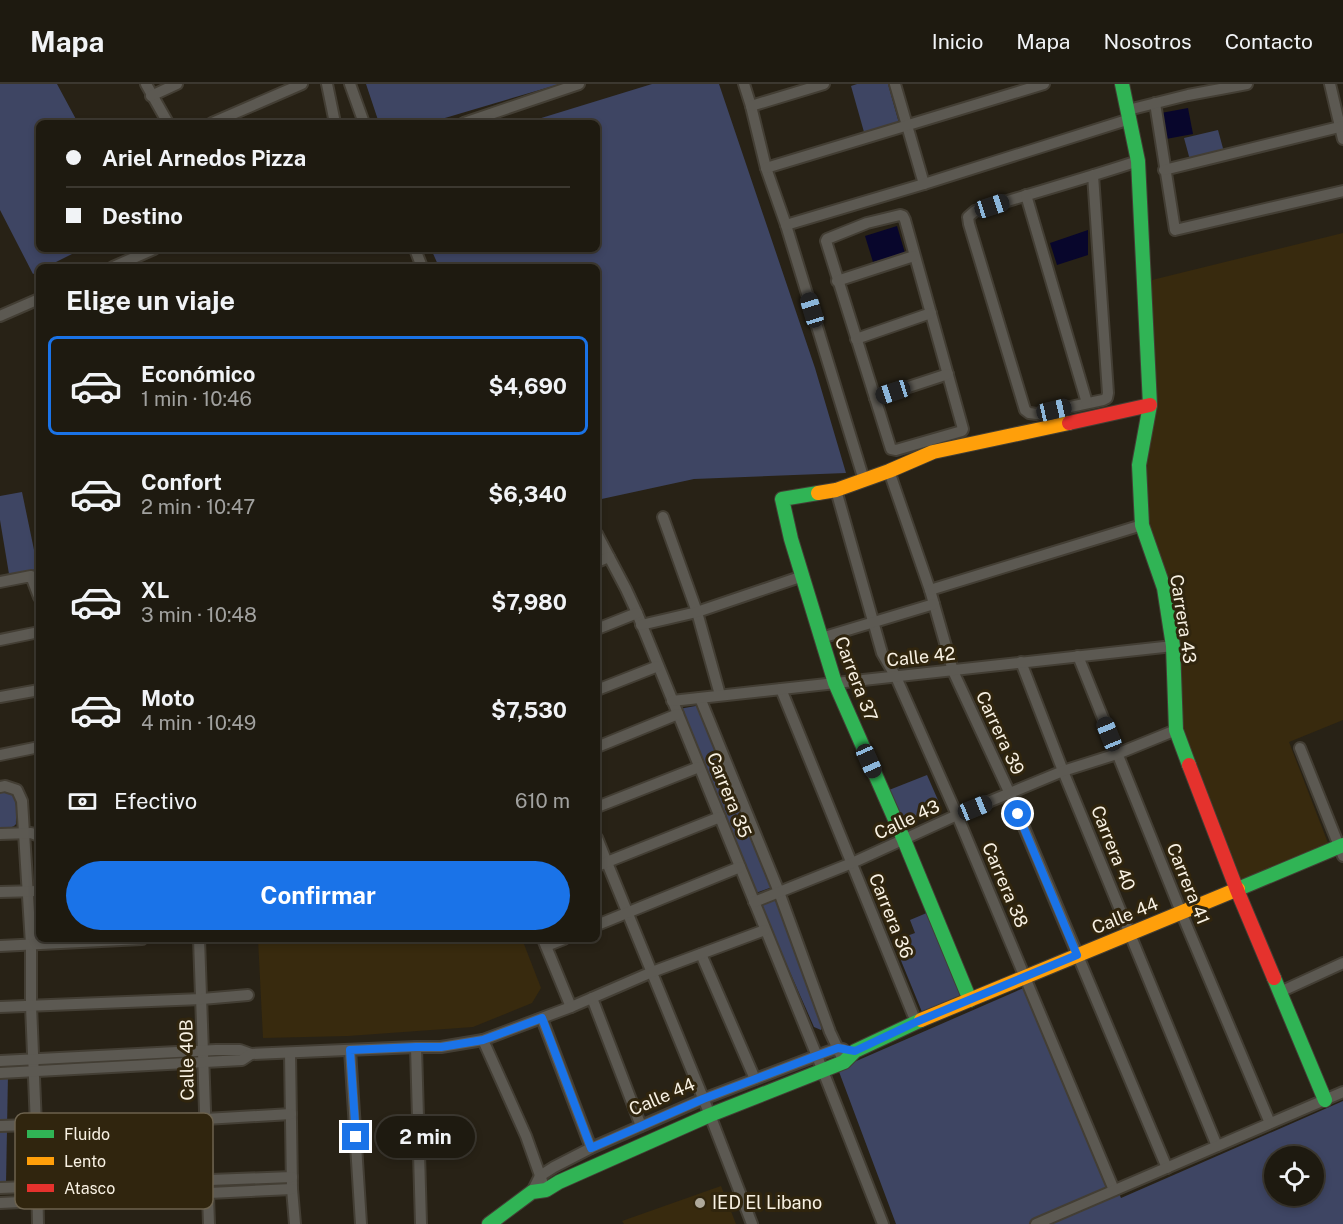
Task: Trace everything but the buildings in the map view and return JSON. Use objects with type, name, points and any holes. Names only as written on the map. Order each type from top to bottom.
[{"type":"street","points":[[146,84],[166,120]]},
{"type":"street","points":[[152,96],[177,84]]},
{"type":"street","points":[[219,120],[302,84]]},
{"type":"street","points":[[327,84],[334,120]]},
{"type":"street","points":[[350,84],[363,120]]},
{"type":"street","points":[[473,120],[579,84]]},
{"type":"street","points":[[744,84],[766,168],[786,225],[864,480]]},
{"type":"street","points":[[751,106],[824,84]]},
{"type":"street","points":[[895,84],[924,184]]},
{"type":"street","points":[[766,168],[1044,84]]},
{"type":"street","name":"Carrera 43","points":[[1122,84],[1138,161],[1150,405],[1139,465],[1142,525],[1164,588],[1173,645],[1176,730],[1237,890],[1324,1100]]},
{"type":"street","points":[[1188,95],[1221,84]]},
{"type":"street","points":[[786,225],[924,184],[1155,103],[1247,84]]},
{"type":"street","points":[[1330,84],[1342,126],[1343,139]]},
{"type":"street","points":[[1155,103],[1175,230],[1343,191]]},
{"type":"street","points":[[1164,170],[1342,126]]},
{"type":"street","points":[[1093,175],[1107,398],[1037,414],[1029,413],[1025,410],[968,217],[975,211],[1138,161]]},
{"type":"street","points":[[1026,195],[1087,403]]},
{"type":"street","points":[[860,203],[867,223]]},
{"type":"street","points":[[900,215],[903,216],[914,256],[963,429],[894,450],[891,449],[826,243],[827,239],[867,223],[900,215]]},
{"type":"street","points":[[120,264],[147,252]]},
{"type":"street","points":[[837,281],[914,256]]},
{"type":"street","points":[[0,316],[36,300]]},
{"type":"street","points":[[856,339],[931,314]]},
{"type":"street","points":[[875,398],[948,374]]},
{"type":"street","points":[[836,490],[890,471],[933,452],[1150,405]]},
{"type":"street","name":"Carrera 39","points":[[890,471],[930,590],[953,670],[1010,794],[1167,1168]]},
{"type":"street","name":"Carrera 37","points":[[836,490],[782,499],[791,538],[835,683],[904,840],[970,1000]]},
{"type":"street","name":"Carrera 38","points":[[836,490],[882,652],[896,677],[957,815],[1114,1190]]},
{"type":"street","points":[[663,516],[697,612],[720,695]]},
{"type":"street","points":[[930,590],[1142,525]]},
{"type":"street","name":"Carrera 35","points":[[600,540],[637,613],[883,1224]]},
{"type":"street","points":[[600,561],[609,557]]},
{"type":"street","points":[[0,582],[31,576],[36,589]]},
{"type":"street","points":[[641,625],[697,612],[803,576]]},
{"type":"street","points":[[821,638],[934,604]]},
{"type":"street","points":[[600,628],[637,613]]},
{"type":"street","points":[[0,640],[36,633]]},
{"type":"street","name":"Calle 42","points":[[672,701],[1173,645]]},
{"type":"street","name":"Carrera 41","points":[[1078,656],[1181,912],[1270,1123]]},
{"type":"street","name":"Carrera 40","points":[[1021,662],[1217,1146]]},
{"type":"street","points":[[600,689],[658,666]]},
{"type":"street","name":"Carrera 36","points":[[781,688],[916,1022]]},
{"type":"street","points":[[0,697],[36,691]]},
{"type":"street","points":[[700,698],[780,892],[830,1032],[844,1062]]},
{"type":"street","points":[[600,746],[678,714]]},
{"type":"street","name":"Calle 43","points":[[754,902],[852,863],[957,815],[1064,771],[1117,754],[1176,730]]},
{"type":"street","points":[[0,755],[36,748]]},
{"type":"street","points":[[1300,748],[1342,849]]},
{"type":"street","points":[[600,806],[699,767]]},
{"type":"street","points":[[0,787],[5,786],[16,790],[22,801],[31,944],[35,1113]]},
{"type":"street","points":[[720,817],[602,864],[628,913],[753,1224]]},
{"type":"street","points":[[0,834],[36,835]]},
{"type":"street","name":"Calle 44","points":[[489,1224],[505,1219],[539,1191],[710,1115],[844,1062],[855,1051],[916,1022],[1181,912],[1342,849]]},
{"type":"street","points":[[600,924],[740,867]]},
{"type":"street","points":[[0,892],[36,891]]},
{"type":"street","points":[[0,1073],[33,1066],[203,1056],[242,1060],[250,1054],[441,1047],[483,1040],[571,1007],[652,972],[765,930]]},
{"type":"street","points":[[0,946],[75,942]]},
{"type":"street","name":"Calle 40B","points":[[199,942],[205,1113]]},
{"type":"street","points":[[545,943],[571,1007]]},
{"type":"street","points":[[701,954],[755,1079]]},
{"type":"street","points":[[1280,992],[1343,963]]},
{"type":"street","points":[[0,1007],[248,995]]},
{"type":"street","points":[[592,998],[641,1126]]},
{"type":"street","points":[[542,1018],[591,1148]]},
{"type":"street","points":[[483,1040],[526,1136],[540,1176],[539,1191]]},
{"type":"street","points":[[416,1047],[422,1224]]},
{"type":"street","name":"Calle 44","points":[[540,1176],[591,1148],[703,1099],[838,1048],[855,1051]]},
{"type":"street","points":[[350,1050],[361,1224]]},
{"type":"street","points":[[290,1053],[292,1183],[295,1224]]},
{"type":"street","points":[[0,1061],[33,1066]]},
{"type":"street","points":[[1036,1224],[1343,1092]]},
{"type":"street","points":[[213,1119],[291,1114]]},
{"type":"street","points":[[0,1126],[15,1126]]},
{"type":"street","points":[[213,1181],[292,1183]]},
{"type":"street","points":[[213,1193],[292,1183]]},
{"type":"street","points":[[0,1188],[15,1187]]},
{"type":"street","points":[[0,1203],[15,1202]]},
{"type":"street","points":[[37,1209],[38,1224]]},
{"type":"street","name":"Calle 40B","points":[[208,1209],[209,1224]]},
{"type":"shaded area","points":[[0,84],[57,84],[76,120],[36,120],[36,252],[76,252],[52,264],[36,264],[36,272],[33,274],[0,210]]},
{"type":"shaded area","points":[[366,84],[560,84],[438,120],[378,120]]},
{"type":"shaded area","points":[[652,84],[719,84],[815,368],[846,473],[694,479],[600,499],[600,264],[438,264],[432,252],[600,252],[600,120],[535,120]]},
{"type":"shaded area","points":[[888,84],[899,123],[864,132],[851,86]]},
{"type":"shaded area","points":[[1188,108],[1193,134],[1166,139],[1161,113]]},
{"type":"shaded area","points":[[1218,130],[1224,152],[1190,160],[1184,138]]},
{"type":"shaded area","points":[[897,226],[905,253],[873,262],[865,236]]},
{"type":"shaded area","points":[[1088,230],[1088,255],[1057,265],[1050,243]]},
{"type":"shaded area","points":[[1343,233],[1343,720],[1289,742],[1328,843],[1240,882],[1173,729],[1167,630],[1143,506],[1144,402],[1138,284]]},
{"type":"shaded area","points":[[22,492],[36,569],[9,574],[0,520],[0,496]]},
{"type":"shaded area","points":[[701,705],[775,886],[753,894],[679,709]]},
{"type":"shaded area","points":[[927,775],[941,807],[902,823],[889,790]]},
{"type":"shaded area","points":[[8,791],[15,802],[16,824],[0,828],[0,792]]},
{"type":"shaded area","points":[[778,896],[824,1022],[821,1030],[814,1027],[760,904]]},
{"type":"shaded area","points":[[929,912],[962,996],[922,1012],[893,941],[915,933],[910,920]]},
{"type":"shaded area","points":[[258,942],[523,942],[541,988],[532,1003],[473,1027],[348,1036],[263,1038]]},
{"type":"shaded area","points":[[1026,987],[1121,1198],[1343,1101],[1343,1224],[896,1224],[838,1069]]},
{"type":"shaded area","points":[[0,1074],[8,1074],[6,1184],[0,1185]]},
{"type":"shaded area","name":"IED El Libano","points":[[721,1186],[736,1224],[624,1224],[622,1221]]},
{"type":"traffic: fast","points":[[1122,84],[1138,161],[1150,405],[1139,465],[1142,525],[1164,588],[1173,646],[1176,730],[1189,765]]},
{"type":"traffic: fast","points":[[818,493],[782,499],[791,539],[835,683],[904,840],[970,1000]]},
{"type":"traffic: fast","points":[[1238,889],[1343,845]]},
{"type":"traffic: fast","points":[[1274,978],[1325,1100]]},
{"type":"traffic: fast","points":[[489,1224],[532,1192],[546,1190],[559,1182],[710,1115],[844,1062],[855,1051],[921,1020]]},
{"type":"traffic: slow","points":[[818,493],[836,490],[933,452],[1069,423]]},
{"type":"traffic: slow","points":[[921,1020],[1238,889]]},
{"type":"traffic: jam","points":[[1069,423],[1150,405]]},
{"type":"traffic: jam","points":[[1189,765],[1274,978]]},
{"type":"place","name":"IED El Libano","points":[[700,1203]]},
{"type":"route","points":[[356,1137],[350,1050],[441,1047],[483,1040],[542,1018],[591,1148],[703,1099],[816,1056],[838,1048],[855,1051],[916,1022],[1077,955],[1018,814]]}]
